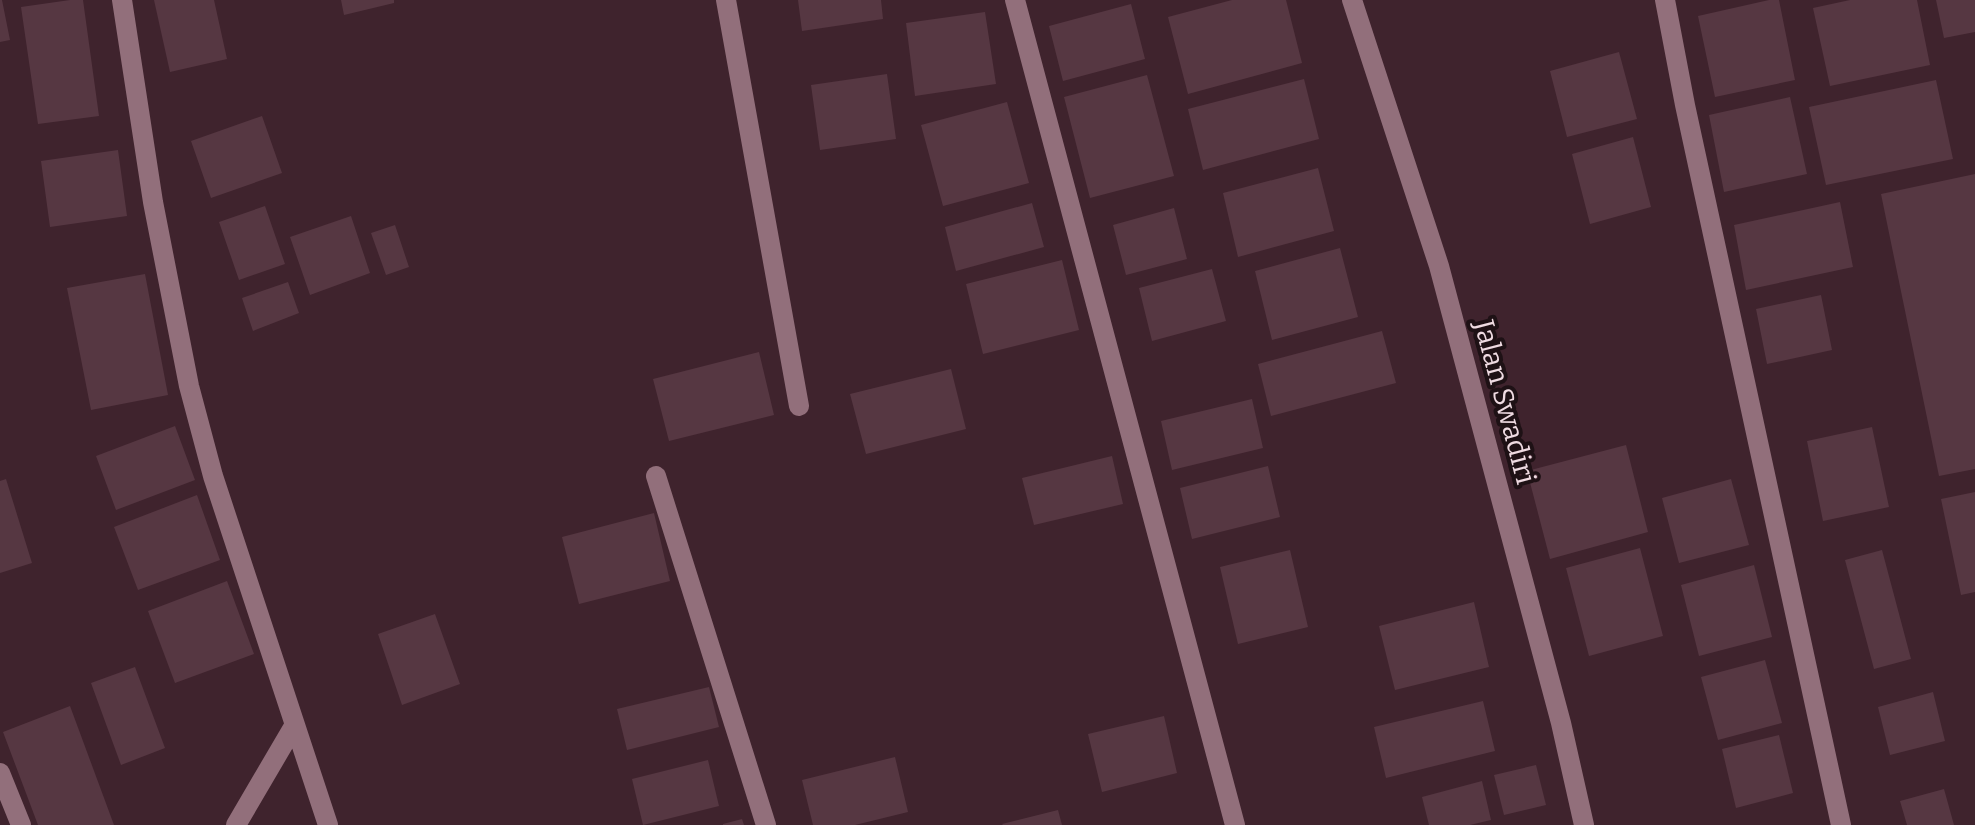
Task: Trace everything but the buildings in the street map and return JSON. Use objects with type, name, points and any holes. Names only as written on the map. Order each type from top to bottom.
[{"type":"street","points":[[122,0],[153,202],[189,386],[213,476],[328,825]]},
{"type":"street","points":[[726,0],[799,406]]},
{"type":"street","points":[[1015,0],[1235,825]]},
{"type":"street","name":"Jalan Swadiri","points":[[1352,0],[1439,266],[1561,723],[1584,825]]},
{"type":"street","points":[[1665,0],[1688,121],[1841,825]]},
{"type":"street","points":[[656,476],[766,825]]},
{"type":"street","points":[[236,825],[294,726]]},
{"type":"street","points":[[0,773],[21,825]]}]
